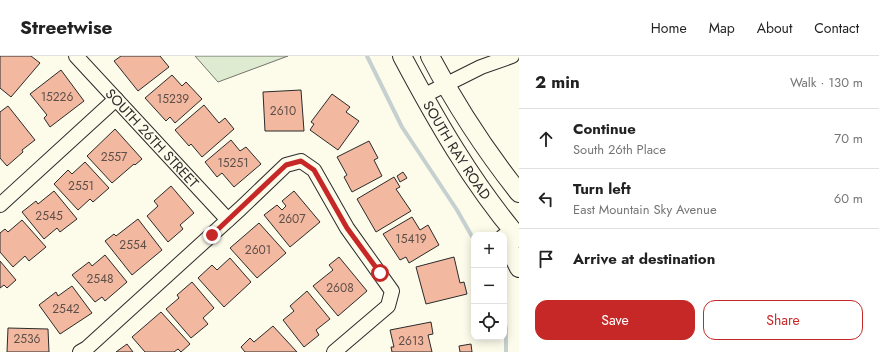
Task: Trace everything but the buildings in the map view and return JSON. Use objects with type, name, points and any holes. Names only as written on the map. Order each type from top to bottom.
[{"type":"main road","name":"SOUTH RAY ROAD","points":[[402,56],[423,96],[462,160],[495,209],[519,238]]},
{"type":"main road","name":"SOUTH RAY ROAD","points":[[430,56],[445,85],[487,150],[519,193]]},
{"type":"main road","points":[[495,209],[502,232]]},
{"type":"main road","points":[[507,244],[519,268]]},
{"type":"street","name":"SOUTH 26TH STREET","points":[[76,56],[228,220]]},
{"type":"street","points":[[423,96],[481,67],[512,56]]},
{"type":"street","points":[[0,205],[116,99]]},
{"type":"street","points":[[80,352],[87,348],[228,220],[286,165],[301,161],[314,170],[347,228],[392,291],[388,306],[334,352]]},
{"type":"green space","points":[[195,56],[288,56],[218,82]]},
{"type":"waterway","points":[[367,56],[402,127],[457,210],[471,235]]},
{"type":"waterway","points":[[506,340],[506,352]]},
{"type":"route","points":[[212,235],[286,165],[301,161],[314,170],[347,228],[380,273]]}]
